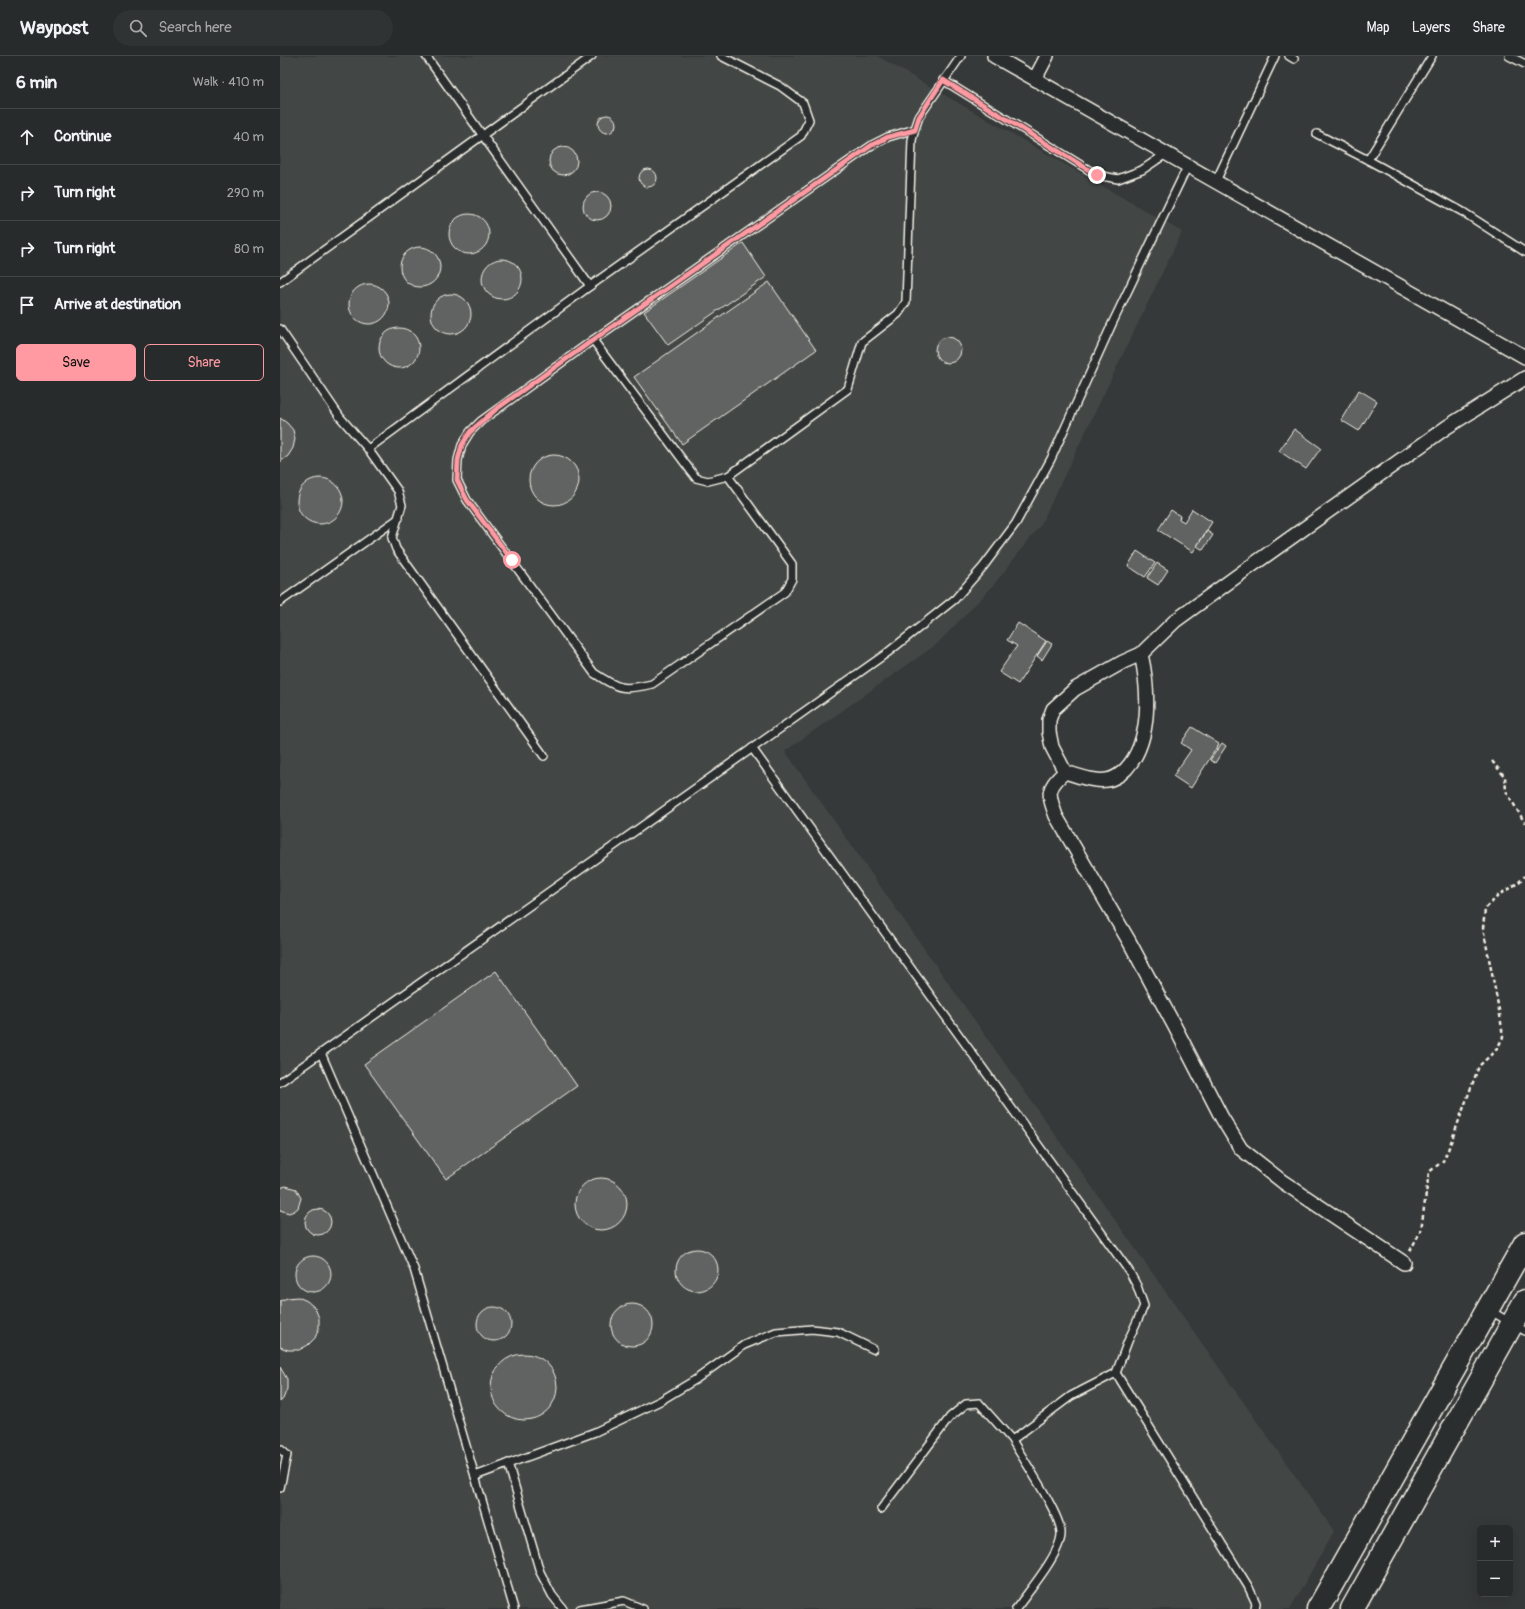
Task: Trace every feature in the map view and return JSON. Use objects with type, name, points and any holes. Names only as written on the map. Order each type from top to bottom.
[{"type":"highway","points":[[1318,1609],[1525,1243]]},
{"type":"highway","points":[[1352,1609],[1519,1328],[1525,1301]]},
{"type":"street","points":[[994,56],[1168,153],[1525,357]]},
{"type":"street","points":[[1035,79],[1046,56]]},
{"type":"street","points":[[1141,654],[1145,673],[1147,704],[1139,748],[1132,762],[1120,774],[1108,780],[1093,780],[1065,772],[1052,747],[1049,732],[1049,720],[1053,709],[1075,689],[1123,662],[1141,654],[1175,621],[1238,575],[1447,427],[1525,378]]},
{"type":"street","points":[[1065,772],[1053,783],[1049,791],[1050,800],[1056,816],[1128,941],[1222,1118],[1241,1149],[1255,1162],[1283,1182],[1404,1263]]},
{"type":"lane","points":[[426,56],[590,286]]},
{"type":"lane","points":[[280,282],[592,56]]},
{"type":"lane","points":[[368,449],[590,286],[801,136],[809,120],[803,103],[780,86],[721,56]]},
{"type":"lane","points":[[593,340],[696,478],[708,481],[728,476],[848,389],[862,342],[898,314],[906,302],[912,140],[919,117],[960,56]]},
{"type":"lane","points":[[1216,181],[1275,56]]},
{"type":"lane","points":[[1368,160],[1432,56]]},
{"type":"lane","points":[[1509,56],[1525,64]]},
{"type":"lane","points":[[943,80],[1097,175],[1118,179],[1142,170],[1168,153]]},
{"type":"lane","points":[[728,476],[792,564],[792,579],[785,592],[652,684],[633,689],[619,687],[594,674],[467,500],[457,480],[458,460],[462,445],[476,426],[495,410],[872,145],[888,137],[915,130]]},
{"type":"lane","points":[[1317,134],[1463,212],[1525,252]]},
{"type":"lane","points":[[280,1082],[887,652],[955,599],[983,567],[1016,523],[1051,459],[1112,324],[1188,165]]},
{"type":"lane","points":[[280,329],[340,417],[368,449],[398,491],[402,505],[392,538],[396,549],[544,756]]},
{"type":"lane","points":[[280,602],[399,517]]},
{"type":"lane","points":[[752,748],[1129,1271],[1144,1306],[1128,1341],[1116,1373],[1071,1396],[1012,1440]]},
{"type":"lane","points":[[321,1053],[414,1269],[514,1609]]},
{"type":"lane","points":[[1488,1309],[1519,1328]]},
{"type":"lane","points":[[474,1476],[594,1432],[660,1400],[695,1380],[744,1345],[776,1332],[812,1329],[838,1332],[873,1348]]},
{"type":"lane","points":[[1116,1373],[1248,1586],[1256,1603],[1255,1609]]},
{"type":"lane","points":[[881,1509],[950,1418],[966,1404],[979,1403],[1012,1440],[1056,1514],[1062,1533],[1055,1555],[1016,1609]]},
{"type":"lane","points":[[280,1449],[287,1455],[280,1488]]},
{"type":"lane","points":[[508,1464],[540,1572],[552,1595],[563,1609]]},
{"type":"lane","points":[[580,1609],[624,1601],[643,1609]]},
{"type":"path","points":[[1492,761],[1505,777],[1506,791],[1525,823]]},
{"type":"path","points":[[1404,1263],[1421,1230],[1429,1172],[1443,1161],[1479,1066],[1497,1049],[1503,1037],[1483,928],[1485,909],[1500,894],[1518,883],[1525,876]]},
{"type":"shaded area","points":[[280,56],[877,56],[1182,232],[1040,526],[992,587],[937,644],[785,751],[1334,1531],[1290,1609],[280,1609]]},
{"type":"building","points":[[607,115],[613,118],[616,124],[613,130],[607,133],[601,130],[598,124],[601,118]]},
{"type":"building","points":[[563,147],[573,151],[577,161],[573,171],[563,175],[553,171],[549,161],[553,151]]},
{"type":"building","points":[[648,169],[654,172],[657,178],[654,184],[648,187],[642,184],[639,178],[642,172]]},
{"type":"building","points":[[597,192],[607,196],[611,206],[607,216],[597,220],[587,216],[583,206],[587,196]]},
{"type":"building","points":[[473,214],[480,217],[486,223],[489,234],[488,242],[480,251],[473,254],[465,254],[458,251],[450,242],[449,230],[452,223],[461,215]]},
{"type":"building","points":[[743,243],[766,277],[668,345],[644,312]]},
{"type":"building","points":[[424,247],[431,250],[437,256],[440,267],[439,275],[431,284],[424,287],[416,287],[409,284],[401,275],[400,263],[403,256],[412,248]]},
{"type":"building","points":[[506,259],[513,262],[519,268],[522,279],[521,287],[513,296],[506,299],[498,299],[491,296],[483,287],[482,275],[485,268],[494,260]]},
{"type":"building","points":[[769,282],[816,350],[682,444],[634,377]]},
{"type":"building","points":[[373,284],[380,287],[386,293],[389,304],[388,312],[380,321],[373,324],[365,324],[358,321],[350,312],[349,300],[352,293],[361,285]]},
{"type":"building","points":[[455,294],[462,297],[468,303],[471,314],[470,322],[462,331],[455,334],[447,334],[440,331],[432,322],[431,310],[434,303],[443,295]]},
{"type":"building","points":[[403,328],[410,331],[416,337],[419,348],[418,356],[410,365],[403,368],[395,368],[388,365],[380,356],[379,344],[382,337],[391,329]]},
{"type":"building","points":[[948,337],[957,341],[961,350],[957,359],[948,363],[939,359],[935,350],[939,341]]},
{"type":"building","points":[[1359,390],[1377,401],[1359,431],[1341,420]]},
{"type":"building","points":[[280,418],[293,430],[295,439],[293,448],[288,456],[280,462]]},
{"type":"building","points":[[1294,429],[1321,448],[1306,469],[1279,451]]},
{"type":"building","points":[[549,455],[559,455],[572,462],[579,475],[579,485],[572,498],[559,505],[549,505],[540,501],[533,494],[529,485],[529,475],[533,466],[540,459]]},
{"type":"building","points":[[315,478],[325,478],[333,482],[339,488],[343,496],[343,506],[339,514],[333,520],[325,524],[315,524],[307,520],[301,514],[297,506],[297,496],[301,488],[307,482]]},
{"type":"building","points":[[1192,509],[1212,522],[1193,552],[1158,530],[1171,510],[1180,516],[1179,519],[1184,522]]},
{"type":"building","points":[[1207,531],[1213,535],[1203,550],[1197,546]]},
{"type":"building","points":[[1137,551],[1155,563],[1145,577],[1128,566]]},
{"type":"building","points":[[1157,563],[1168,570],[1158,585],[1147,578]]},
{"type":"building","points":[[1018,623],[1046,641],[1018,684],[999,672],[1017,646],[1007,640]]},
{"type":"building","points":[[1047,641],[1052,644],[1042,660],[1037,656]]},
{"type":"building","points":[[1192,727],[1219,744],[1191,788],[1173,776],[1191,750],[1181,743]]},
{"type":"building","points":[[1222,743],[1226,746],[1215,763],[1210,760]]},
{"type":"building","points":[[496,971],[577,1086],[446,1179],[364,1064]]},
{"type":"building","points":[[596,1178],[606,1178],[620,1185],[627,1199],[627,1209],[620,1223],[606,1230],[596,1230],[586,1226],[579,1219],[575,1209],[575,1199],[579,1189],[586,1182]]},
{"type":"building","points":[[286,1186],[296,1189],[301,1198],[298,1208],[289,1213],[280,1210],[280,1188]]},
{"type":"building","points":[[318,1209],[327,1213],[331,1222],[327,1231],[318,1235],[309,1231],[305,1222],[309,1213]]},
{"type":"building","points":[[693,1249],[701,1249],[709,1252],[715,1258],[718,1270],[715,1282],[709,1288],[701,1291],[693,1291],[685,1288],[679,1282],[676,1274],[676,1266],[679,1258],[685,1252]]},
{"type":"building","points":[[317,1256],[326,1261],[330,1267],[330,1281],[326,1287],[317,1292],[309,1292],[300,1287],[296,1281],[295,1270],[300,1261],[306,1257]]},
{"type":"building","points":[[298,1297],[307,1301],[315,1308],[319,1318],[319,1328],[315,1338],[308,1345],[299,1350],[288,1350],[280,1347],[280,1301],[287,1298]]},
{"type":"building","points":[[628,1304],[636,1304],[644,1307],[650,1313],[653,1325],[650,1337],[644,1343],[636,1346],[628,1346],[620,1343],[614,1337],[611,1329],[611,1321],[614,1313],[620,1307]]},
{"type":"building","points":[[494,1307],[500,1308],[506,1312],[510,1318],[510,1330],[506,1336],[500,1340],[494,1341],[488,1340],[482,1336],[478,1330],[477,1324],[478,1318],[482,1312],[488,1308]]},
{"type":"building","points":[[524,1354],[536,1357],[547,1364],[554,1375],[557,1387],[554,1399],[547,1410],[536,1417],[524,1420],[512,1417],[501,1410],[494,1399],[491,1387],[494,1375],[501,1364],[512,1357]]},
{"type":"building","points":[[280,1367],[287,1379],[287,1389],[283,1399],[280,1402]]},
{"type":"route","points":[[512,560],[467,500],[457,480],[458,460],[462,445],[470,432],[495,410],[593,340],[872,145],[888,137],[915,130],[919,117],[943,80],[1097,175]]}]
